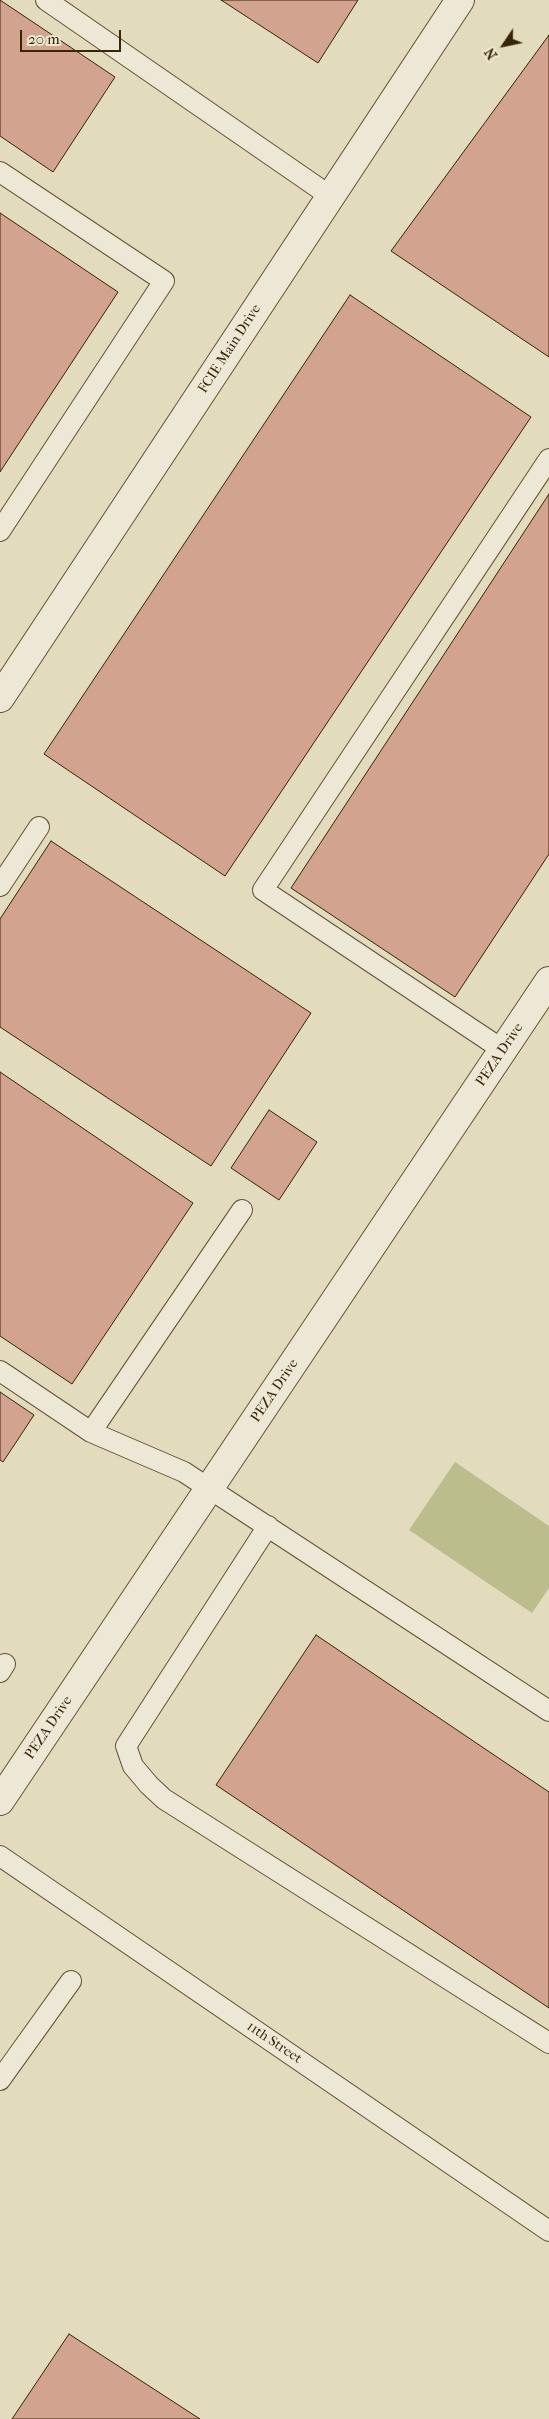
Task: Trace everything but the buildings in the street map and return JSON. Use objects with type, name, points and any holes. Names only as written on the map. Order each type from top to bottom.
[{"type":"street","name":"FCIE Main Drive","points":[[0,698],[460,0]]},
{"type":"street","name":"PEZA Drive","points":[[0,1801],[549,981]]},
{"type":"lane","points":[[46,0],[330,196]]},
{"type":"lane","points":[[0,172],[164,281],[0,530]]},
{"type":"lane","points":[[503,1050],[264,890],[549,459]]},
{"type":"lane","points":[[0,886],[39,827]]},
{"type":"lane","points":[[91,1432],[242,1210]]},
{"type":"lane","points":[[0,1371],[91,1432],[184,1472],[210,1488],[549,1711]]},
{"type":"lane","points":[[268,1526],[126,1746],[133,1766],[164,1799],[549,2043]]},
{"type":"lane","name":"11th Street","points":[[0,1856],[549,2231]]},
{"type":"lane","points":[[0,2080],[71,1981]]},
{"type":"green space","points":[[455,1462],[549,1526],[549,1588],[532,1613],[409,1530]]}]
